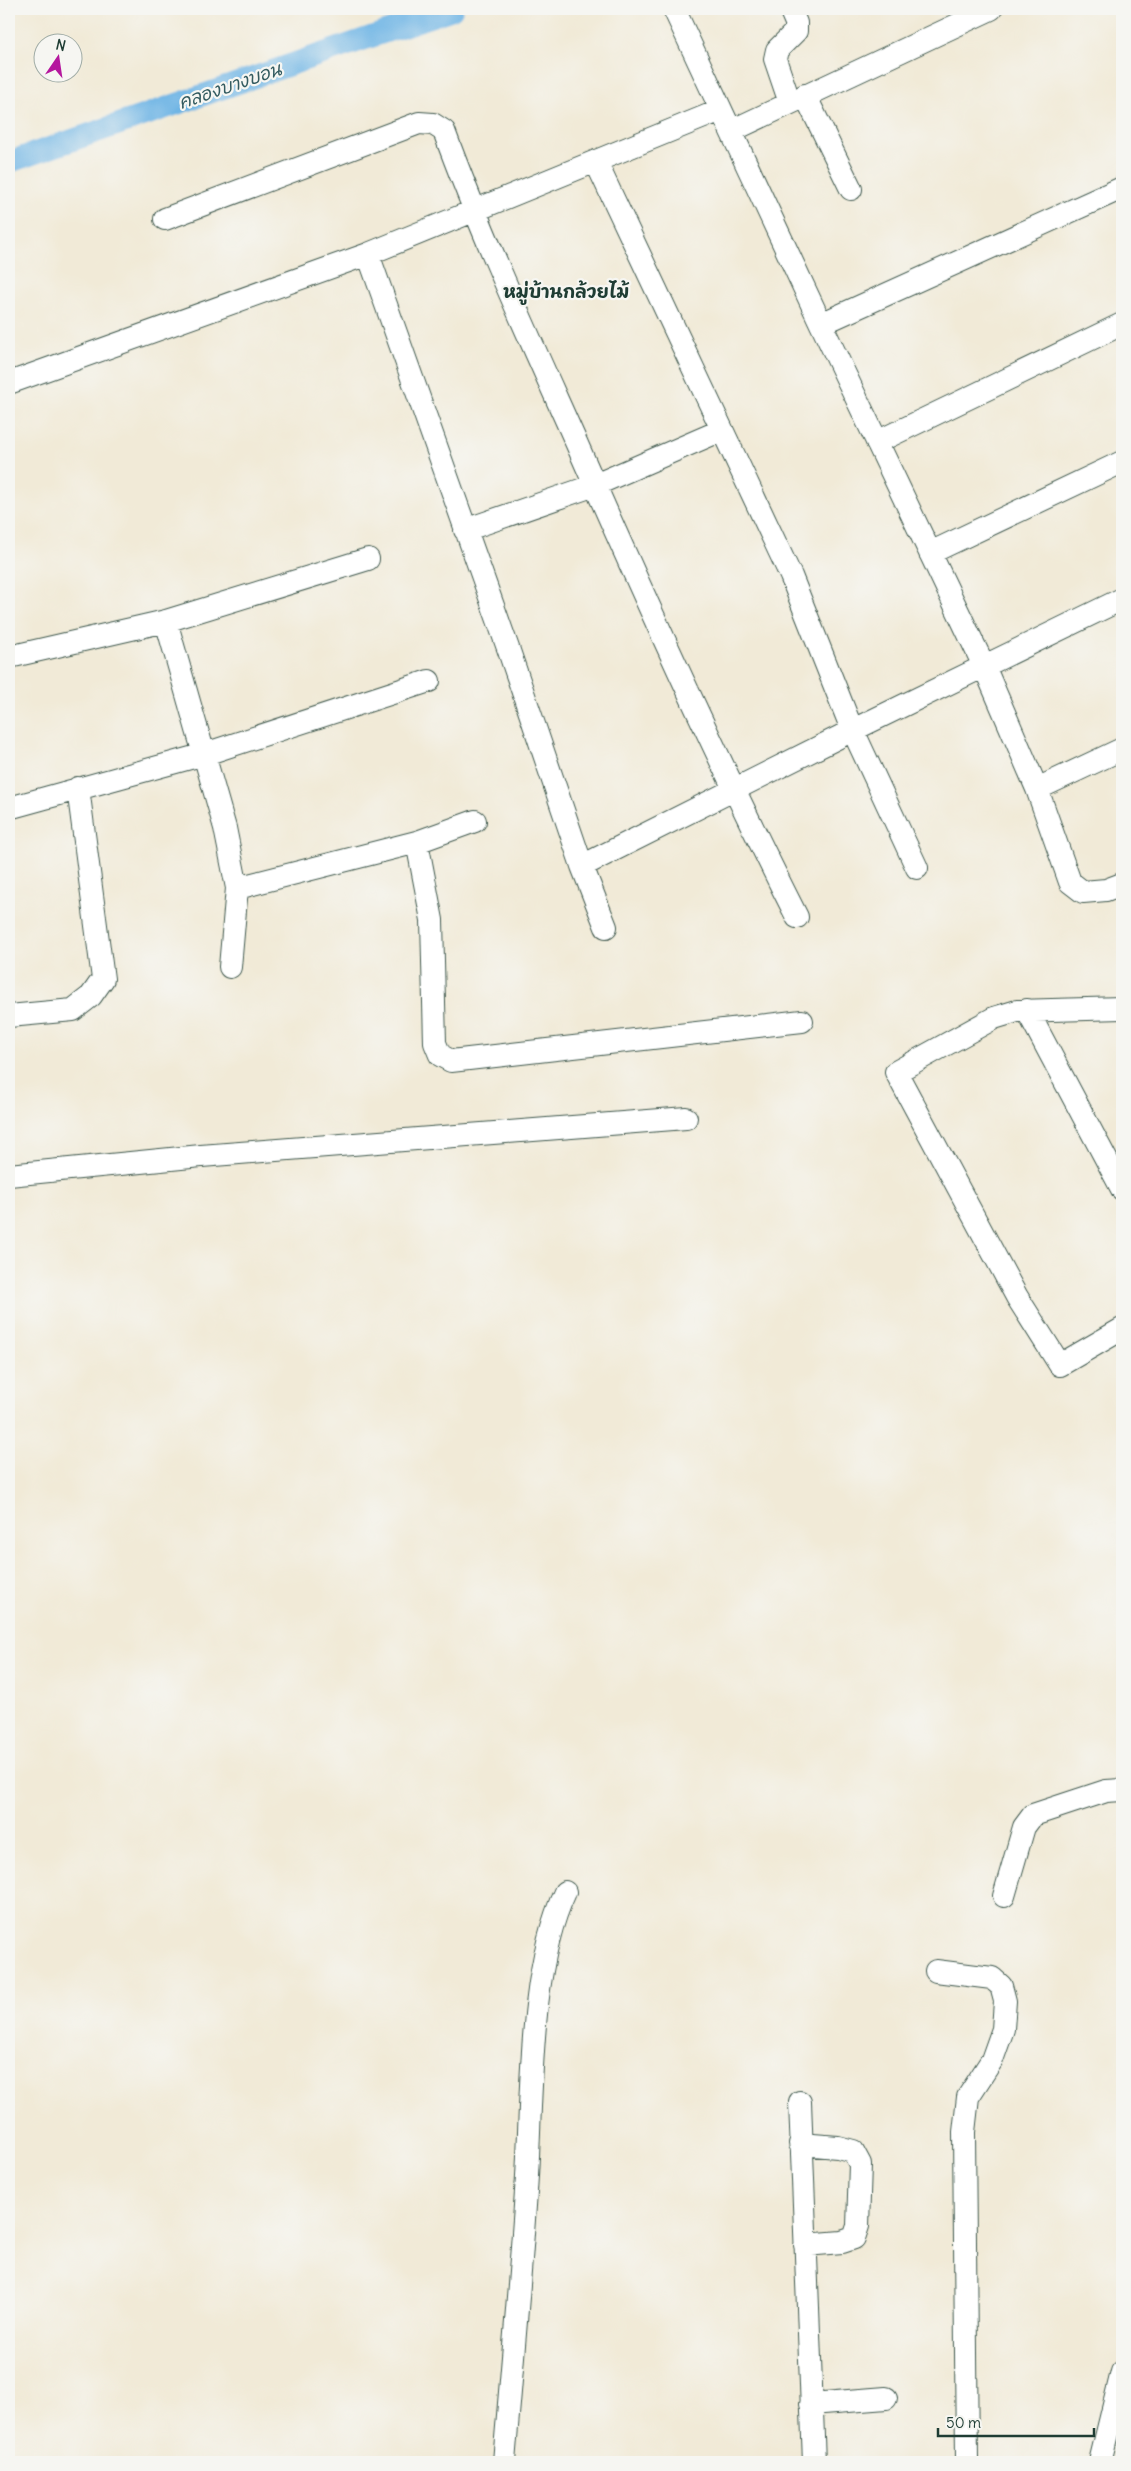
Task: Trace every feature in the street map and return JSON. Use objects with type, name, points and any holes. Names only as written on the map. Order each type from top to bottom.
[{"type":"street","points":[[674,9],[984,666],[1037,789],[1070,882],[1083,892],[1106,890],[1122,884]]},
{"type":"street","points":[[790,9],[796,23],[796,31],[777,50],[775,59],[851,190]]},
{"type":"street","points":[[731,131],[991,9]]},
{"type":"street","points":[[11,375],[368,254],[721,110]]},
{"type":"street","points":[[165,219],[419,123],[433,124],[444,131],[474,212],[667,649],[734,791],[797,917]]},
{"type":"street","points":[[596,162],[791,576],[852,730],[917,868]]},
{"type":"street","points":[[821,324],[1122,188]]},
{"type":"street","points":[[368,254],[509,651],[582,866],[606,927]]},
{"type":"street","points":[[877,442],[1122,324]]},
{"type":"street","points":[[465,530],[595,485],[722,430]]},
{"type":"street","points":[[930,553],[1122,462]]},
{"type":"street","points":[[9,656],[166,621],[368,559]]},
{"type":"street","points":[[582,866],[852,730],[1122,599]]},
{"type":"street","points":[[166,621],[225,828],[237,888],[230,967]]},
{"type":"street","points":[[9,808],[205,754],[429,681]]},
{"type":"street","points":[[1037,789],[1122,749]]},
{"type":"street","points":[[9,1016],[73,1010],[91,996],[103,979],[78,788]]},
{"type":"street","points":[[237,888],[417,842],[475,821]]},
{"type":"street","points":[[417,842],[432,920],[435,1043],[440,1055],[451,1061],[802,1021]]},
{"type":"street","points":[[1122,1008],[1027,1010],[994,1018],[896,1072],[1016,1297],[1060,1365],[1122,1330]]},
{"type":"street","points":[[1027,1010],[1122,1189]]},
{"type":"street","points":[[9,1175],[201,1156],[686,1118]]},
{"type":"street","points":[[1004,1896],[1024,1827],[1033,1815],[1106,1791],[1122,1790]]},
{"type":"street","points":[[504,2462],[523,2241],[538,2007],[546,1950],[556,1912],[565,1892]]},
{"type":"street","points":[[936,1970],[992,1978],[1001,1986],[1005,2002],[1003,2029],[992,2060],[968,2097],[964,2132],[967,2462]]},
{"type":"street","points":[[800,2102],[800,2144],[814,2462]]},
{"type":"street","points":[[800,2144],[838,2147],[853,2152],[860,2164],[858,2226],[854,2238],[842,2242],[805,2245]]},
{"type":"street","points":[[1100,2462],[1122,2372]]},
{"type":"street","points":[[812,2404],[886,2398]]},
{"type":"waterway","name":"คลองบางบอน","points":[[9,162],[452,9]]},
{"type":"district","name":"หมู่บ้านกล้วยไม้","points":[[566,292]]}]
